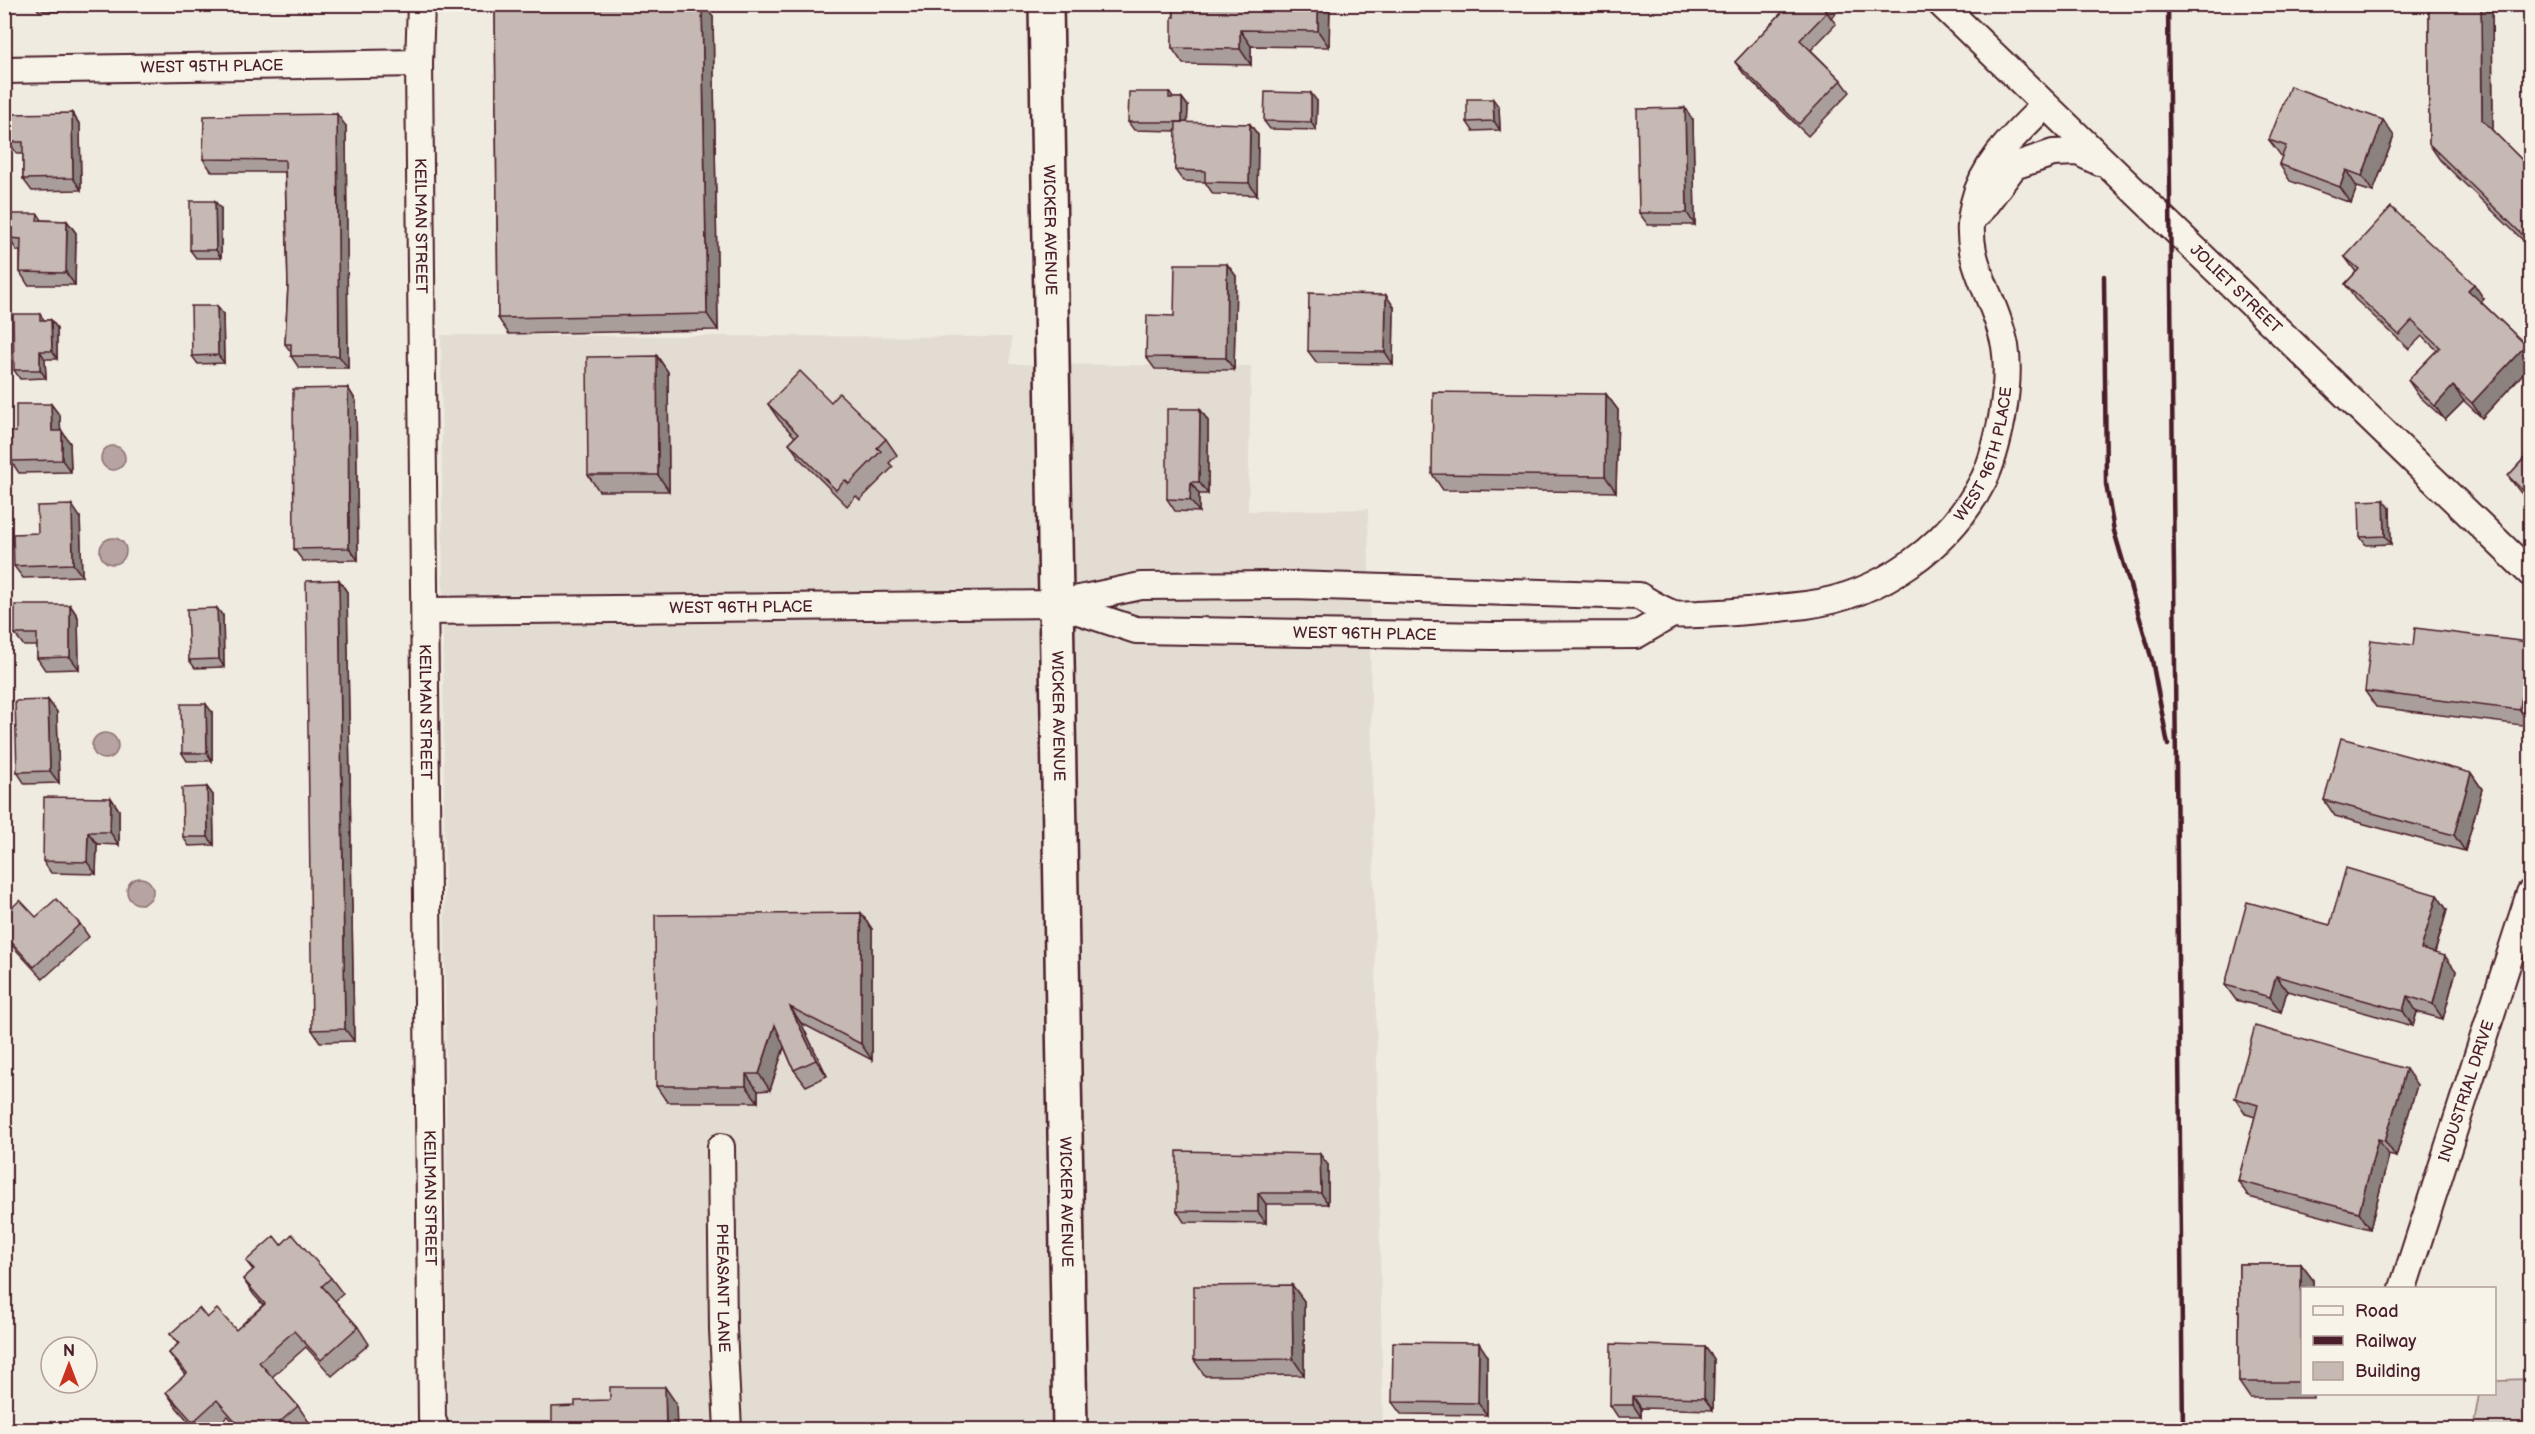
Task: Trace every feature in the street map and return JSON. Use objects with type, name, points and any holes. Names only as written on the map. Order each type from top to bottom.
[{"type":"highway","name":"WICKER AVENUE","points":[[1047,4],[1070,1430]]},
{"type":"street","name":"KEILMAN STREET","points":[[421,4],[419,63],[432,1426]]},
{"type":"street","name":"JOLIET STREET","points":[[1941,4],[2530,573]]},
{"type":"street","name":"WEST 95TH PLACE","points":[[4,70],[419,63]]},
{"type":"street","name":"WEST 96TH PLACE","points":[[425,611],[1056,604],[1141,586],[1292,585],[1639,596],[1672,614],[1742,613],[1818,603],[1883,582],[1926,552],[1961,516],[1985,478],[1999,434],[2007,392],[2005,348],[1997,315],[1975,266],[1971,224],[1974,202],[1985,173],[2008,142],[2045,105]]},
{"type":"street","points":[[1971,224],[2014,166],[2053,153],[2078,152],[2110,168]]},
{"type":"street","name":"WEST 96TH PLACE","points":[[1056,604],[1136,630],[1492,636],[1636,635],[1672,614]]},
{"type":"street","name":"INDUSTRIAL DRIVE","points":[[2403,1287],[2530,893]]},
{"type":"street","name":"PHEASANT LANE","points":[[721,1147],[723,1329],[728,1430]]},
{"type":"shaded area","points":[[441,335],[1012,337],[1010,364],[1251,366],[1248,511],[1368,509],[1383,1429],[448,1429]]},
{"type":"shaded area","points":[[113,446],[118,447],[124,453],[124,463],[118,469],[113,470],[108,469],[102,463],[101,458],[102,453],[108,447]]},
{"type":"shaded area","points":[[113,538],[122,542],[126,551],[122,560],[113,564],[104,560],[100,551],[104,542]]},
{"type":"shaded area","points":[[105,733],[114,737],[118,746],[114,755],[105,759],[96,755],[92,746],[96,737]]},
{"type":"shaded area","points":[[140,878],[149,882],[153,891],[149,900],[140,904],[131,900],[127,891],[131,882]]},
{"type":"shaded area","points":[[2530,1379],[2530,1429],[2473,1429],[2479,1395],[2496,1395],[2496,1380]]},
{"type":"building","points":[[495,4],[702,4],[707,314],[498,318]]},
{"type":"building","points":[[1174,4],[1318,4],[1318,31],[1240,30],[1240,49],[1172,48]]},
{"type":"building","points":[[1790,4],[1824,4],[1822,7],[1827,12],[1800,40],[1841,80],[1799,124],[1735,62]]},
{"type":"building","points":[[2429,4],[2481,4],[2482,120],[2530,168],[2530,242],[2429,144]]},
{"type":"building","points":[[2290,86],[2383,120],[2362,176],[2346,170],[2340,187],[2279,164],[2286,146],[2269,140]]},
{"type":"building","points":[[1129,92],[1169,92],[1169,98],[1182,98],[1182,122],[1128,122]]},
{"type":"building","points":[[1265,92],[1311,93],[1311,122],[1264,121]]},
{"type":"building","points":[[1467,99],[1493,99],[1494,121],[1467,122]]},
{"type":"building","points":[[1685,108],[1687,213],[1639,213],[1637,109]]},
{"type":"building","points":[[72,113],[73,178],[23,179],[23,142],[9,142],[8,114]]},
{"type":"building","points":[[337,114],[339,356],[291,356],[291,344],[285,344],[288,286],[285,160],[203,159],[204,116]]},
{"type":"building","points":[[1176,122],[1250,124],[1249,183],[1205,182],[1205,171],[1175,170]]},
{"type":"building","points":[[190,201],[215,201],[216,250],[190,250]]},
{"type":"building","points":[[2391,207],[2474,284],[2468,290],[2526,345],[2472,403],[2453,386],[2435,406],[2408,380],[2440,347],[2412,321],[2399,335],[2345,284],[2359,269],[2345,257]]},
{"type":"building","points":[[9,214],[38,214],[37,220],[67,221],[66,273],[20,272],[21,239],[9,238]]},
{"type":"building","points":[[1175,264],[1227,264],[1226,358],[1146,357],[1147,315],[1174,316]]},
{"type":"building","points":[[1309,293],[1386,295],[1385,352],[1308,351]]},
{"type":"building","points":[[191,306],[217,306],[218,355],[192,356]]},
{"type":"building","points":[[13,314],[40,314],[40,320],[51,320],[52,351],[40,351],[40,370],[14,370]]},
{"type":"building","points":[[657,356],[658,475],[588,475],[587,357]]},
{"type":"building","points":[[800,371],[831,402],[839,393],[886,439],[877,448],[881,451],[849,484],[845,480],[836,490],[789,443],[798,434],[768,404]]},
{"type":"building","points":[[348,388],[349,548],[294,549],[293,389]]},
{"type":"building","points":[[1433,392],[1606,394],[1605,476],[1432,474]]},
{"type":"building","points":[[16,404],[51,404],[52,431],[62,431],[62,460],[11,461],[10,432],[16,432]]},
{"type":"building","points":[[1167,409],[1200,409],[1199,482],[1191,482],[1190,500],[1167,499]]},
{"type":"building","points":[[2530,452],[2530,497],[2508,476]]},
{"type":"building","points":[[2384,500],[2385,536],[2360,537],[2359,501]]},
{"type":"building","points":[[72,505],[73,564],[14,566],[13,534],[38,533],[37,506]]},
{"type":"building","points":[[339,580],[345,1029],[312,1030],[306,581]]},
{"type":"building","points":[[15,605],[70,605],[70,657],[37,658],[37,634],[15,634]]},
{"type":"building","points":[[217,608],[219,659],[189,660],[187,609]]},
{"type":"building","points":[[2415,628],[2528,642],[2520,710],[2365,691],[2371,640],[2413,645]]},
{"type":"building","points":[[48,700],[50,771],[17,772],[15,701]]},
{"type":"building","points":[[181,704],[206,704],[207,753],[182,753]]},
{"type":"building","points":[[2341,738],[2471,773],[2454,835],[2324,800]]},
{"type":"building","points":[[207,787],[208,837],[183,837],[182,788]]},
{"type":"building","points":[[44,797],[111,798],[110,832],[88,832],[87,862],[43,861]]},
{"type":"building","points":[[2346,868],[2437,895],[2421,949],[2445,956],[2433,1004],[2407,996],[2403,1011],[2276,976],[2270,997],[2225,985],[2247,902],[2330,925]]},
{"type":"building","points":[[56,899],[80,924],[34,967],[4,934],[4,915],[20,900],[36,917]]},
{"type":"building","points":[[861,913],[861,1044],[790,1007],[816,1060],[794,1070],[775,1025],[759,1074],[746,1074],[746,1086],[656,1086],[655,915]]},
{"type":"building","points":[[2255,1026],[2406,1069],[2385,1141],[2378,1139],[2359,1212],[2238,1181],[2258,1105],[2235,1098]]},
{"type":"building","points":[[1177,1151],[1320,1154],[1321,1193],[1258,1193],[1258,1212],[1177,1211]]},
{"type":"building","points":[[292,1234],[331,1278],[322,1286],[358,1327],[321,1360],[294,1331],[259,1362],[298,1406],[271,1430],[243,1430],[217,1400],[193,1422],[166,1392],[187,1373],[169,1353],[179,1343],[170,1334],[199,1308],[207,1318],[217,1309],[236,1330],[265,1304],[243,1279],[254,1269],[246,1261],[274,1236],[281,1245]]},
{"type":"building","points":[[2239,1264],[2301,1264],[2301,1382],[2239,1382]]},
{"type":"building","points":[[1292,1285],[1293,1359],[1194,1360],[1194,1286]]},
{"type":"building","points":[[1393,1342],[1479,1343],[1478,1403],[1392,1402]]},
{"type":"building","points":[[1611,1344],[1705,1347],[1704,1398],[1633,1396],[1633,1405],[1610,1405]]},
{"type":"building","points":[[610,1387],[665,1387],[666,1430],[552,1430],[552,1407],[575,1406],[575,1401],[610,1400]]},
{"type":"railway","points":[[2168,4],[2183,1430]]},
{"type":"railway","points":[[2104,276],[2106,484],[2114,531],[2152,660],[2168,745]]}]
